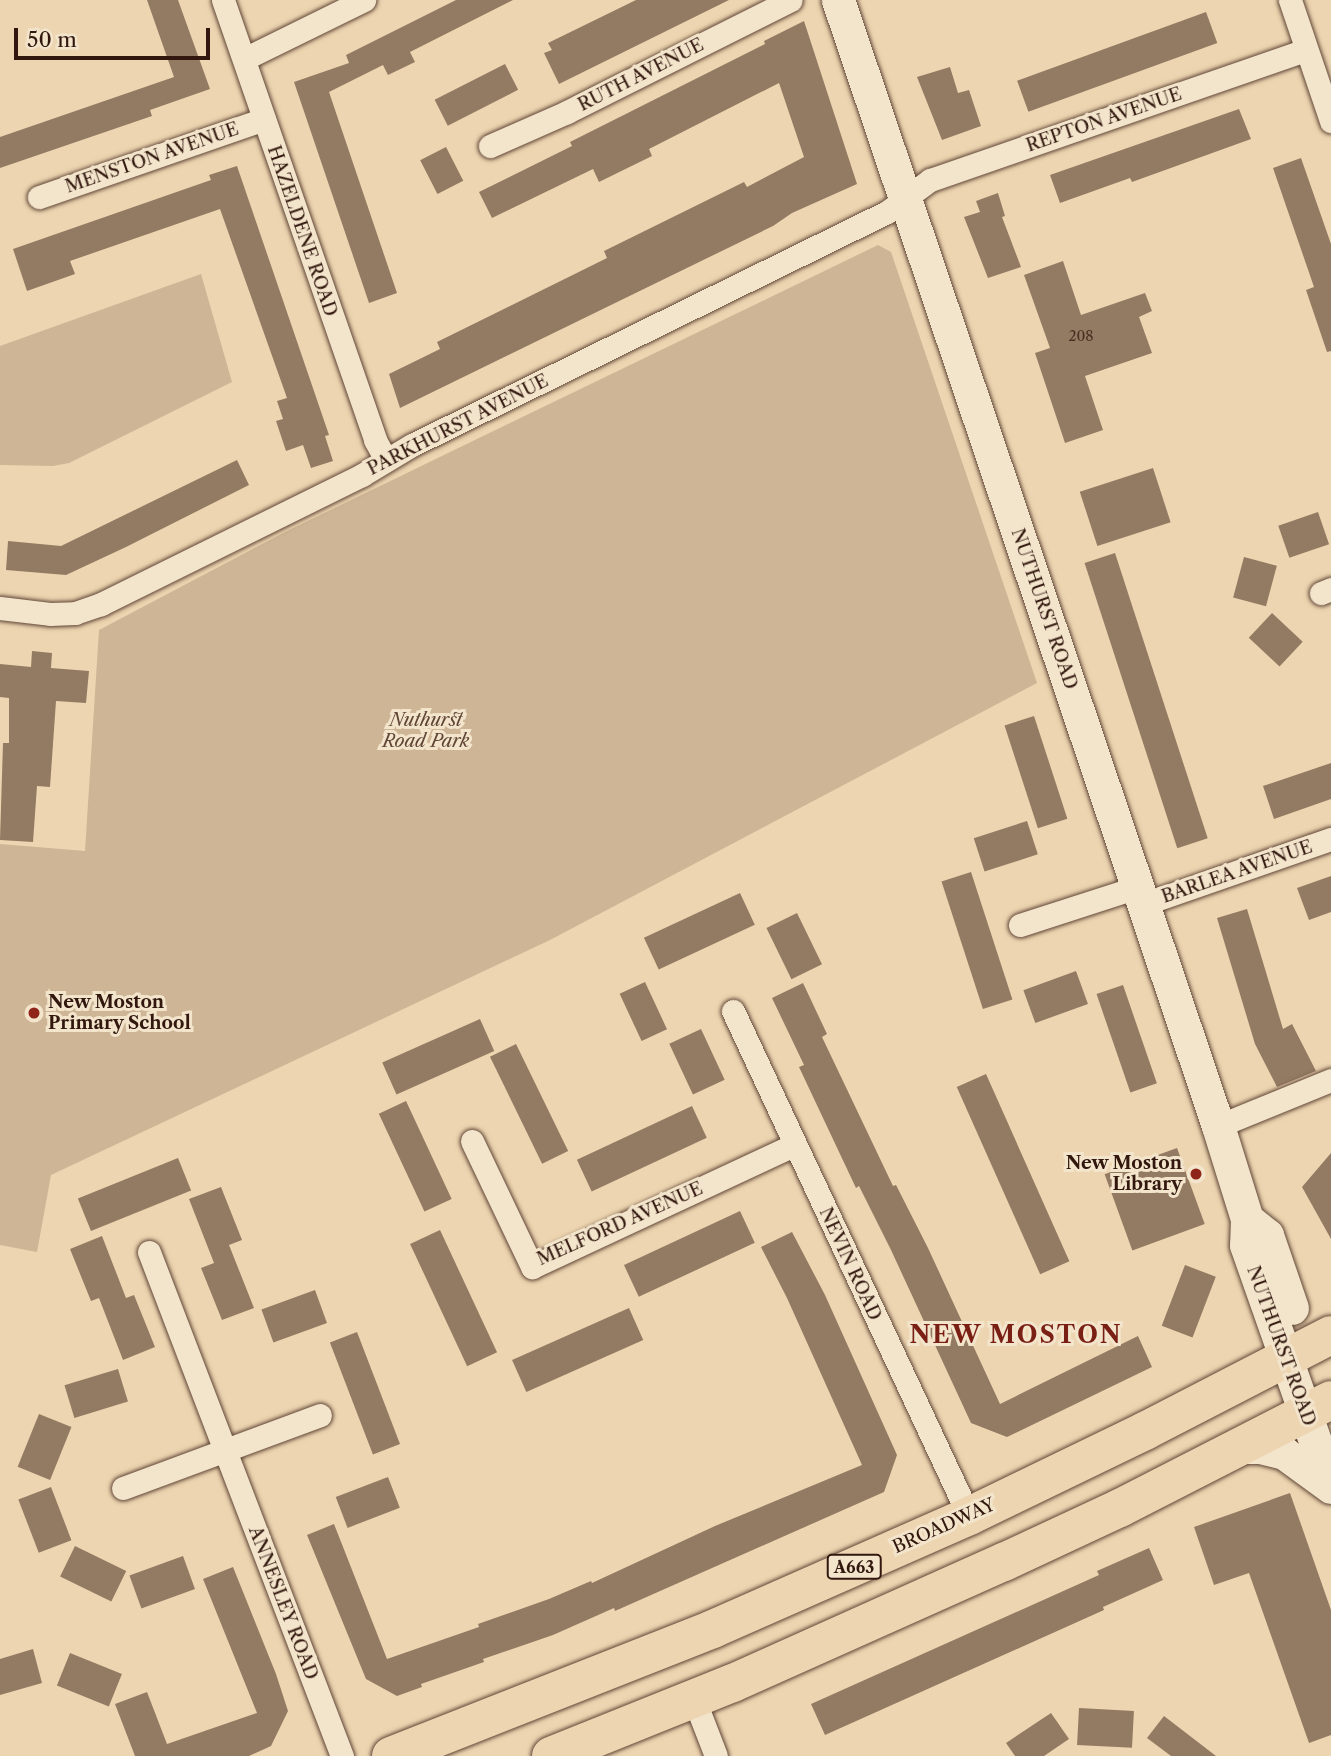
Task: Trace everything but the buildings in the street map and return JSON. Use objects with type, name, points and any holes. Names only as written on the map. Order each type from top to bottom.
[{"type":"highway","name":"BROADWAY","points":[[391,1756],[688,1639],[969,1516],[1307,1348]]},
{"type":"highway","points":[[551,1756],[694,1699],[1004,1562],[1239,1447],[1323,1410]]},
{"type":"street","name":"HAZELDENE ROAD","points":[[223,0],[370,428],[386,460]]},
{"type":"street","points":[[244,59],[365,0]]},
{"type":"street","name":"RUTH AVENUE","points":[[490,146],[567,112],[791,0]]},
{"type":"street","name":"NUTHURST ROAD","points":[[838,0],[1218,1126],[1247,1219],[1246,1245],[1307,1348],[1323,1410],[1321,1458],[1331,1469]]},
{"type":"street","points":[[1290,0],[1331,121]]},
{"type":"street","name":"REPTON AVENUE","points":[[905,197],[930,180],[1306,50]]},
{"type":"street","name":"MENSTON AVENUE","points":[[39,197],[264,119]]},
{"type":"street","name":"PARKHURST AVENUE","points":[[0,608],[51,614],[75,613],[101,604],[887,212],[905,197]]},
{"type":"street","name":"BARLEA AVENUE","points":[[1020,925],[1141,896],[1331,839]]},
{"type":"street","name":"NEVIN ROAD","points":[[733,1011],[793,1145],[969,1516]]},
{"type":"street","points":[[1218,1126],[1331,1080]]},
{"type":"street","name":"MELFORD AVENUE","points":[[472,1141],[533,1267],[793,1145]]},
{"type":"street","name":"ANNESLEY ROAD","points":[[149,1252],[342,1756]]},
{"type":"street","points":[[123,1488],[320,1415]]},
{"type":"street","points":[[1239,1447],[1260,1447],[1284,1453],[1331,1487]]},
{"type":"street","points":[[694,1699],[716,1756]]},
{"type":"green space","name":"Nuthurst Road Park","points":[[878,245],[891,252],[1037,683],[550,940],[51,1175],[37,1252],[0,1245],[0,844],[85,851],[99,630],[285,532]]},
{"type":"green space","points":[[201,274],[232,382],[69,463],[53,466],[0,465],[0,346]]},
{"type":"place","name":"New Moston Primary School","points":[[34,1013]]},
{"type":"place","name":"New Moston Library","points":[[1196,1174]]},
{"type":"district","name":"NEW MOSTON","points":[[1016,1335]]}]
